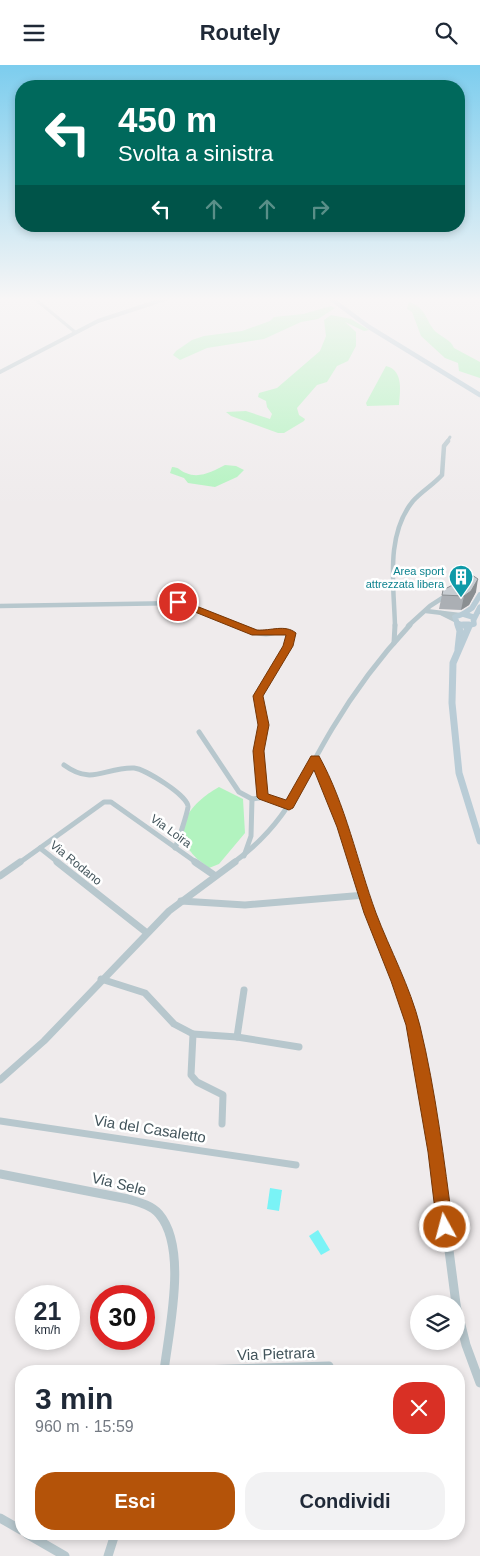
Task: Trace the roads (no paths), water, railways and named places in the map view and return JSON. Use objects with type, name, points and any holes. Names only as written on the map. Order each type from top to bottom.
[{"type":"main road","points":[[435,368],[480,395]]},
{"type":"main road","points":[[458,618],[472,608],[480,595]]},
{"type":"main road","points":[[458,649],[465,639],[469,626],[474,624],[474,619],[480,607]]},
{"type":"main road","points":[[458,618],[474,619]]},
{"type":"main road","points":[[458,618],[469,626]]},
{"type":"main road","points":[[458,618],[460,631],[452,672],[452,703],[459,773],[480,841]]},
{"type":"street","points":[[394,643],[393,571],[395,544],[408,507],[420,493],[442,474],[444,446],[450,437]]},
{"type":"street","points":[[0,1079],[33,1051],[101,979],[181,901],[214,875],[244,856],[273,828],[289,805],[342,712],[394,643],[426,611],[455,591]]},
{"type":"street","points":[[0,606],[178,602],[255,633],[270,633],[282,630],[290,632],[291,640],[258,696],[264,725],[259,751],[262,797]]},
{"type":"street","points":[[426,611],[439,612],[458,618]]},
{"type":"street","points":[[199,732],[233,785],[239,791],[252,799],[262,797],[289,805]]},
{"type":"street","points":[[315,759],[343,827],[365,895],[403,995],[416,1037],[436,1152],[455,1295]]},
{"type":"street","points":[[64,765],[84,777],[138,769],[186,799],[188,807],[181,819],[180,836],[175,848]]},
{"type":"street","points":[[244,856],[250,836],[252,799]]},
{"type":"street","name":"Via Rodano","points":[[116,805],[104,803],[40,848],[147,933]]},
{"type":"street","name":"Via Loira","points":[[116,805],[214,875]]},
{"type":"street","points":[[0,876],[40,848]]},
{"type":"street","points":[[181,901],[245,905],[365,895]]},
{"type":"street","points":[[101,979],[145,993],[174,1024],[193,1034],[237,1037],[299,1047]]},
{"type":"street","points":[[237,1037],[244,990]]},
{"type":"street","points":[[193,1034],[191,1075],[197,1082],[223,1095],[222,1124]]},
{"type":"street","name":"Via del Casaletto","points":[[0,1121],[296,1165]]},
{"type":"street","name":"Via Sele","points":[[0,1174],[128,1199],[146,1205],[158,1214],[170,1233],[174,1257],[174,1278],[165,1365]]},
{"type":"street","points":[[465,1341],[480,1383]]},
{"type":"street","points":[[0,1518],[15,1527]]},
{"type":"street","points":[[38,1540],[65,1556]]},
{"type":"street","points":[[108,1556],[113,1540]]},
{"type":"water","points":[[270,1188],[282,1190],[279,1211],[267,1209]]},
{"type":"water","points":[[318,1230],[330,1250],[321,1255],[309,1236]]},
{"type":"place","name":"Area sport attrezzata libera","points":[[461,598]]}]
